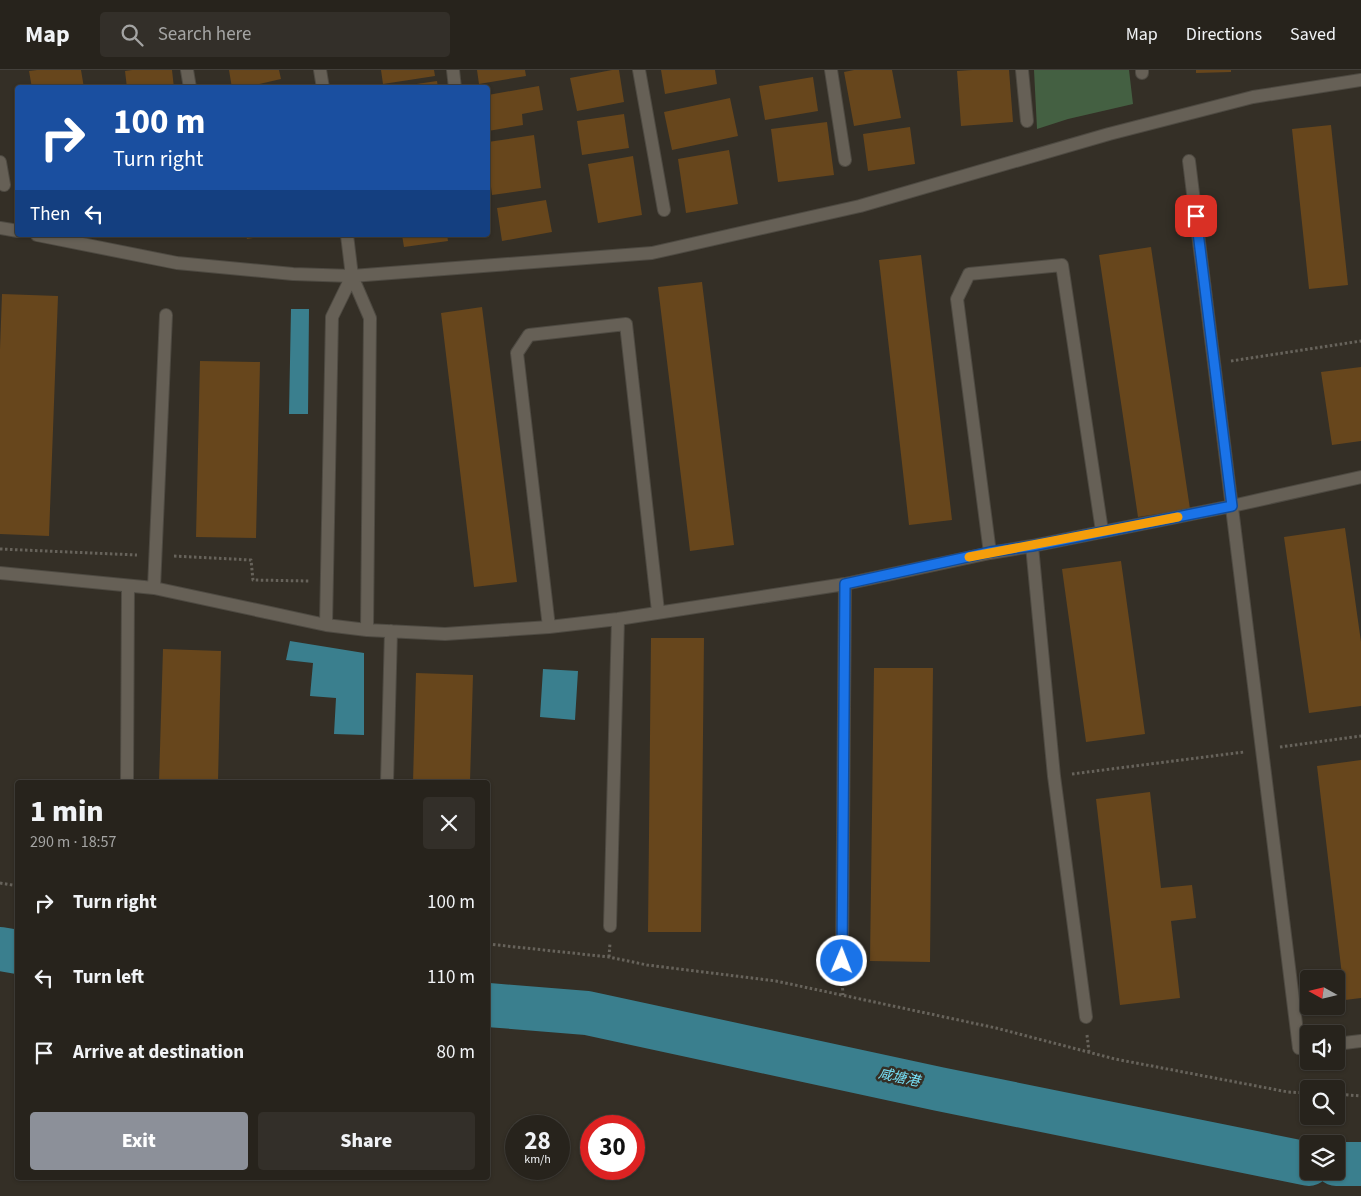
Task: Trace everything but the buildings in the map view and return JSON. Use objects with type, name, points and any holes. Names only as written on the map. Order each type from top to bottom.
[{"type":"street","points":[[187,70],[190,85]]},
{"type":"street","points":[[320,70],[322,85]]},
{"type":"street","points":[[453,70],[456,85]]},
{"type":"street","points":[[638,70],[664,210]]},
{"type":"street","points":[[831,70],[845,160]]},
{"type":"street","points":[[1022,70],[1027,121]]},
{"type":"street","points":[[47,237],[177,263],[293,274],[352,276],[652,253],[860,206],[1109,134],[1253,97],[1361,80]]},
{"type":"street","points":[[1189,161],[1300,1048]]},
{"type":"street","points":[[0,162],[4,185]]},
{"type":"street","points":[[0,228],[15,230]]},
{"type":"street","points":[[347,237],[352,276],[370,318],[367,630]]},
{"type":"street","points":[[990,552],[957,299],[969,274],[1062,265],[1102,531]]},
{"type":"street","points":[[326,625],[332,317],[352,276]]},
{"type":"street","points":[[154,588],[166,315]]},
{"type":"street","points":[[549,627],[517,353],[529,335],[626,324],[658,611]]},
{"type":"street","points":[[0,572],[154,588],[326,625],[367,630],[445,634],[549,627],[845,584],[990,552],[1032,546],[1232,506],[1361,477]]},
{"type":"street","points":[[1032,546],[1054,776],[1086,1017]]},
{"type":"street","points":[[842,961],[845,584]]},
{"type":"street","points":[[126,780],[128,586]]},
{"type":"street","points":[[610,926],[618,618]]},
{"type":"street","points":[[387,780],[391,631]]},
{"type":"street","points":[[1345,1043],[1361,1041]]},
{"type":"path","points":[[1214,364],[1361,341]]},
{"type":"path","points":[[1054,776],[1361,736]]},
{"type":"path","points":[[0,883],[15,886]]},
{"type":"path","points":[[490,944],[609,957],[647,965],[776,981],[996,1028],[1115,1059],[1288,1092],[1300,1093]]},
{"type":"path","points":[[1345,1095],[1361,1096]]},
{"type":"green space","points":[[1034,70],[1129,70],[1133,104],[1068,119],[1037,129]]},
{"type":"water","points":[[291,309],[309,309],[308,414],[289,414]]},
{"type":"water","points":[[290,641],[364,653],[364,735],[334,734],[336,698],[310,696],[313,663],[286,660]]},
{"type":"water","points":[[543,669],[578,671],[575,720],[540,717]]},
{"type":"waterway","name":"咸塘港","points":[[0,949],[15,952]]},
{"type":"waterway","name":"咸塘港","points":[[490,1005],[587,1013],[939,1089],[1300,1162]]},
{"type":"waterway","name":"咸塘港","points":[[1345,1164],[1361,1164]]},
{"type":"slow traffic","points":[[969,557],[1178,517]]},
{"type":"route","points":[[842,961],[845,584],[990,552],[1032,546],[1232,506],[1196,216]]}]
